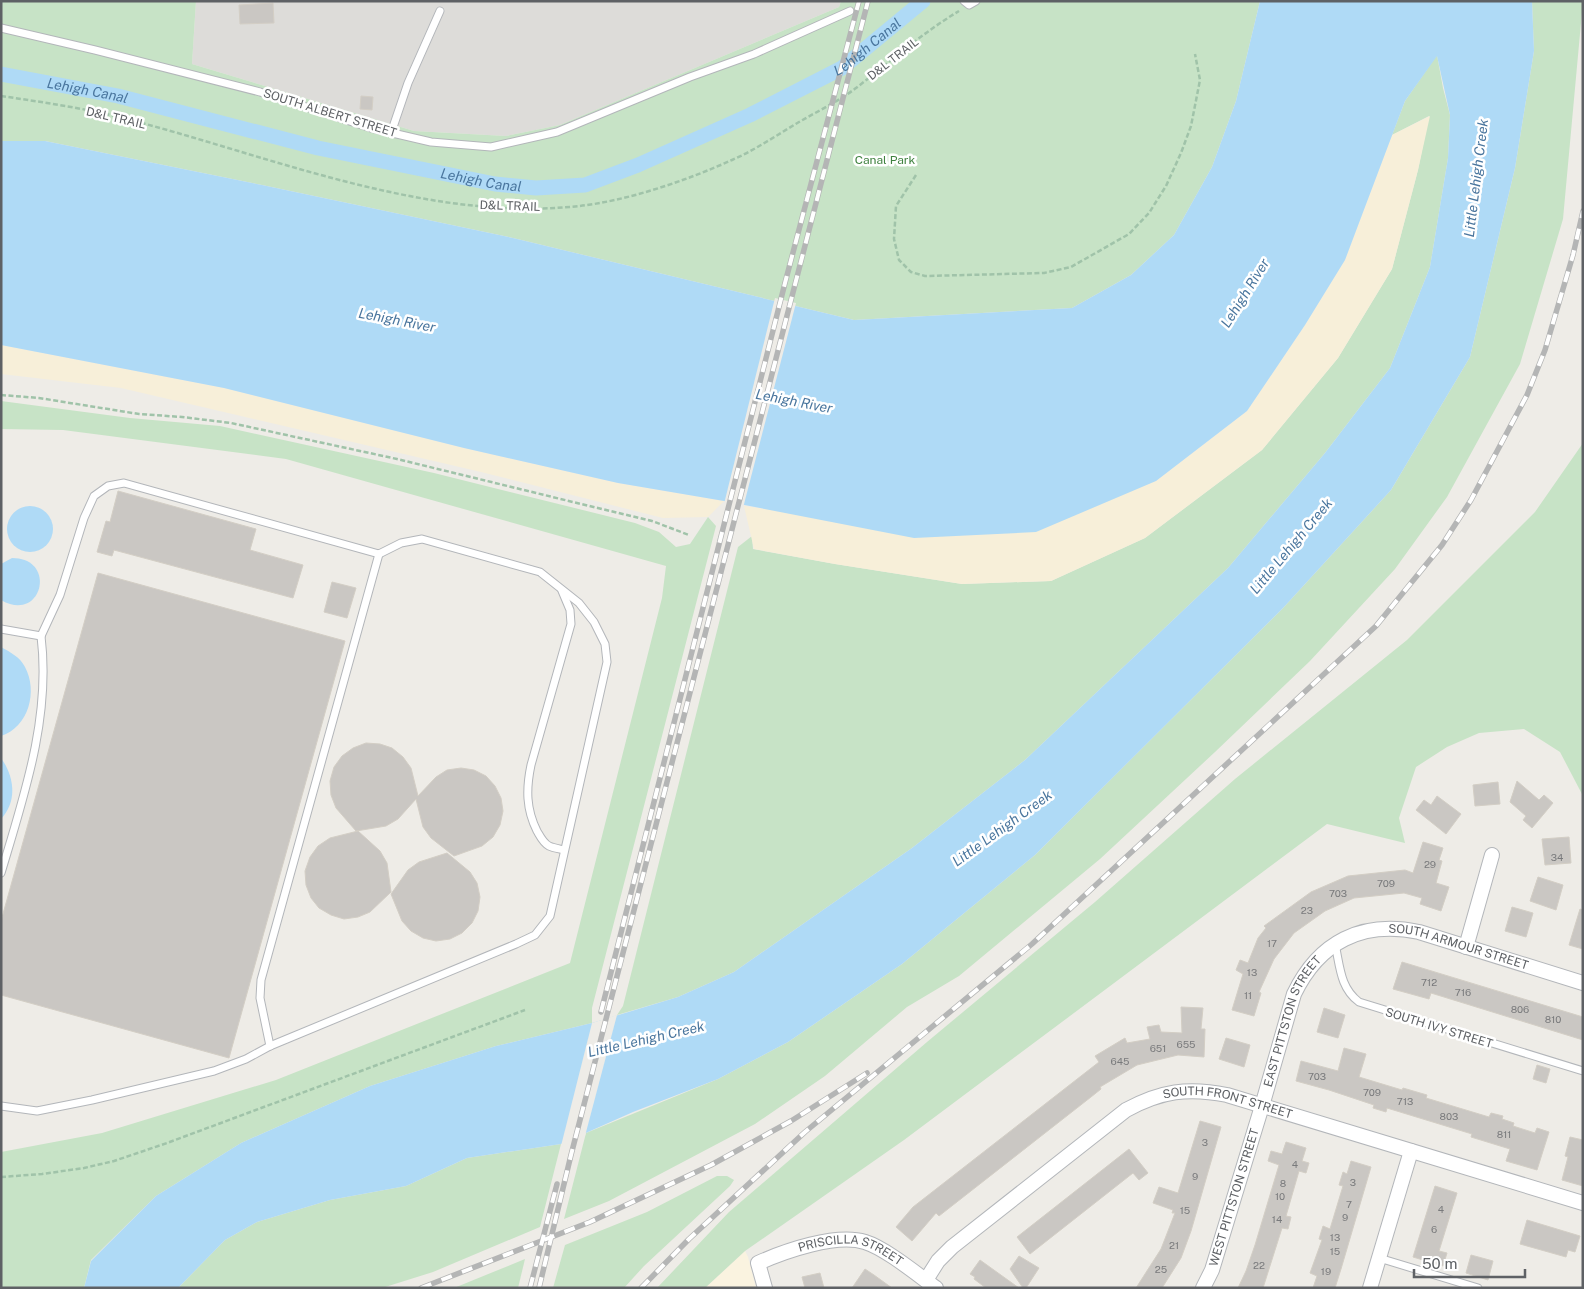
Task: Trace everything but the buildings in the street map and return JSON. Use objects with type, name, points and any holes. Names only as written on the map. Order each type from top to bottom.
[{"type":"street","points":[[1466,947],[1492,855]]},
{"type":"street","name":"SOUTH ARMOUR STREET","points":[[1335,944],[1354,934],[1374,929],[1392,928],[1419,932],[1583,983]]},
{"type":"street","name":"EAST PITTSTON STREET","points":[[1262,1106],[1294,994],[1301,978],[1311,964],[1335,944]]},
{"type":"street","name":"SOUTH FRONT STREET","points":[[931,1284],[938,1261],[952,1247],[1126,1110],[1143,1100],[1187,1090],[1227,1095],[1583,1203]]},
{"type":"street","name":"WEST PITTSTON STREET","points":[[1203,1288],[1212,1270],[1262,1106]]},
{"type":"street","points":[[1370,1288],[1411,1150]]},
{"type":"street","name":"PRISCILLA STREET","points":[[765,1288],[758,1262],[781,1253],[836,1239],[866,1242],[931,1284]]},
{"type":"lane","points":[[966,3],[976,1]]},
{"type":"lane","points":[[391,133],[408,83],[440,11]]},
{"type":"lane","name":"SOUTH ALBERT STREET","points":[[1,28],[260,92],[391,133],[431,142],[491,147],[557,132],[690,77],[754,54],[850,11]]},
{"type":"lane","points":[[1,873],[20,810],[35,750],[41,715],[44,673],[41,636],[60,595],[84,518],[94,496],[108,486],[124,483],[379,554],[401,542],[422,539],[540,572],[579,603],[594,622],[605,644],[607,662],[550,916],[535,935],[270,1046],[246,1059],[214,1070],[92,1100],[37,1111],[1,1106]]},
{"type":"lane","points":[[270,1046],[260,998],[261,980],[379,554]]},
{"type":"lane","points":[[561,588],[570,610],[571,624],[531,765],[527,784],[527,801],[531,820],[540,838],[548,846],[564,850]]},
{"type":"lane","points":[[1,629],[41,636]]},
{"type":"lane","name":"SOUTH IVY STREET","points":[[1335,944],[1344,987],[1350,996],[1358,1002],[1583,1071]]},
{"type":"lane","points":[[1379,1258],[1478,1288]]},
{"type":"path","name":"D&L TRAIL","points":[[1,96],[43,102],[121,118],[375,189],[464,204],[528,208],[579,206],[613,201],[688,178],[733,160],[853,90],[966,3]]},
{"type":"path","points":[[916,175],[896,206],[894,239],[899,260],[910,272],[926,276],[1044,273],[1071,267],[1129,234],[1149,213],[1166,186],[1191,126],[1200,80],[1194,54]]},
{"type":"path","points":[[1,395],[39,398],[138,414],[182,416],[231,423],[397,459],[587,505],[652,521],[689,535]]},
{"type":"path","points":[[1,1177],[42,1174],[84,1168],[114,1161],[525,1010]]},
{"type":"shaded area","points":[[196,1],[841,1],[839,7],[560,125],[506,136],[414,131],[192,64]]},
{"type":"shaded area","points":[[745,1251],[756,1288],[705,1288]]},
{"type":"green space","name":"Canal Park","points":[[1,1],[196,1],[192,64],[414,131],[506,136],[560,125],[839,7],[841,1],[1260,1],[1236,101],[1212,167],[1174,235],[1131,275],[1072,308],[854,320],[513,238],[262,185],[45,141],[1,141]]},
{"type":"green space","points":[[1532,1],[1583,1],[1563,219],[1520,364],[1447,497],[1395,569],[1310,661],[1215,752],[1100,859],[959,976],[907,1007],[825,1076],[755,1124],[609,1201],[564,1219],[586,1133],[718,1079],[788,1042],[902,964],[1035,855],[1284,607],[1391,490],[1470,357],[1515,168],[1534,51]]},
{"type":"green space","points":[[1437,55],[1450,115],[1448,158],[1430,267],[1390,368],[1325,453],[1228,568],[1025,760],[912,848],[734,972],[678,997],[617,1015],[623,1006],[738,547],[752,536],[753,549],[962,584],[1051,581],[1145,538],[1262,450],[1338,358],[1392,269],[1418,170],[1429,116],[1392,135],[1405,101]]},
{"type":"green space","points":[[1,401],[130,418],[220,426],[434,473],[635,523],[659,532],[676,547],[690,544],[708,517],[716,526],[592,1008],[592,1023],[496,1046],[370,1086],[241,1143],[156,1196],[91,1260],[84,1288],[1,1288],[1,1152],[102,1133],[276,1080],[570,963],[662,598],[666,566],[286,459],[63,430],[1,429]]},
{"type":"green space","points":[[1583,443],[1583,796],[1560,752],[1524,729],[1479,733],[1447,747],[1416,767],[1399,818],[1405,843],[1327,824],[904,1140],[745,1251],[705,1288],[657,1288],[729,1212],[927,1042],[1095,902],[1235,779],[1407,640],[1535,512]]},
{"type":"green space","points":[[561,1144],[540,1227],[433,1272],[382,1288],[178,1288],[225,1240],[257,1222],[330,1200],[406,1186],[467,1158]]},
{"type":"green space","points":[[717,1176],[727,1176],[734,1180],[730,1186],[644,1266],[624,1288],[553,1288],[565,1245],[647,1212]]},
{"type":"green space","points":[[525,1259],[518,1288],[454,1288]]},
{"type":"sand","points":[[1430,116],[1392,269],[1338,358],[1262,450],[1145,538],[1051,581],[962,584],[754,549],[744,506],[765,509],[1156,481],[1247,411],[1305,325],[1345,260],[1392,135]]},
{"type":"sand","points":[[1,345],[224,388],[464,448],[618,483],[724,501],[708,517],[663,518],[481,472],[121,388],[1,374]]},
{"type":"water","points":[[1260,1],[1532,1],[1534,51],[1515,168],[1470,357],[1391,490],[1284,607],[1035,855],[902,964],[788,1042],[718,1079],[633,1112],[561,1144],[467,1158],[406,1186],[330,1200],[257,1222],[225,1240],[178,1288],[84,1288],[91,1261],[156,1196],[241,1143],[370,1086],[496,1046],[592,1023],[678,997],[734,972],[912,848],[1025,760],[1228,568],[1325,453],[1390,368],[1430,267],[1448,158],[1450,115],[1437,56],[1405,101],[1345,260],[1305,325],[1247,411],[1156,481],[1036,532],[914,538],[724,501],[618,483],[464,448],[224,388],[1,345],[1,141],[45,141],[262,185],[513,238],[854,320],[1072,308],[1131,275],[1174,235],[1212,167],[1236,101]]},
{"type":"water","points":[[25,506],[35,506],[49,516],[53,529],[49,542],[43,548],[35,552],[25,552],[11,542],[7,534],[7,524],[17,510]]},
{"type":"water","points":[[12,558],[26,561],[35,568],[40,578],[39,588],[35,597],[26,604],[15,605],[1,600],[1,564]]},
{"type":"water","points":[[1,647],[23,663],[29,676],[31,697],[24,717],[18,725],[1,736]]},
{"type":"water","points":[[1,758],[11,780],[12,797],[1,819]]},
{"type":"pier","points":[[775,298],[796,303],[743,508],[724,504]]},
{"type":"pier","points":[[617,1015],[585,1136],[561,1146],[592,1023]]},
{"type":"waterway","name":"Lehigh Canal","points":[[1,74],[118,96],[318,148],[495,184],[536,188],[585,185],[638,165],[750,115],[842,68],[923,1]]},
{"type":"railway","points":[[601,1012],[785,283],[859,1]]},
{"type":"railway","points":[[539,1288],[571,1155],[868,1]]},
{"type":"railway","points":[[641,1288],[689,1239],[805,1132],[1032,944],[1376,626],[1442,545],[1471,500],[1527,395],[1545,350],[1573,255],[1583,211]]},
{"type":"railway","points":[[421,1288],[590,1222],[711,1165],[791,1121],[867,1073]]},
{"type":"railway","points":[[530,1288],[557,1184]]},
{"type":"water label","name":"Little Lehigh Creek","points":[[1476,178]]},
{"type":"water label","name":"Lehigh River","points":[[1245,293]]},
{"type":"water label","name":"Lehigh River","points":[[397,320]]},
{"type":"water label","name":"Lehigh River","points":[[794,401]]},
{"type":"water label","name":"Little Lehigh Creek","points":[[1291,546]]},
{"type":"water label","name":"Little Lehigh Creek","points":[[1002,828]]},
{"type":"water label","name":"Little Lehigh Creek","points":[[646,1039]]}]
